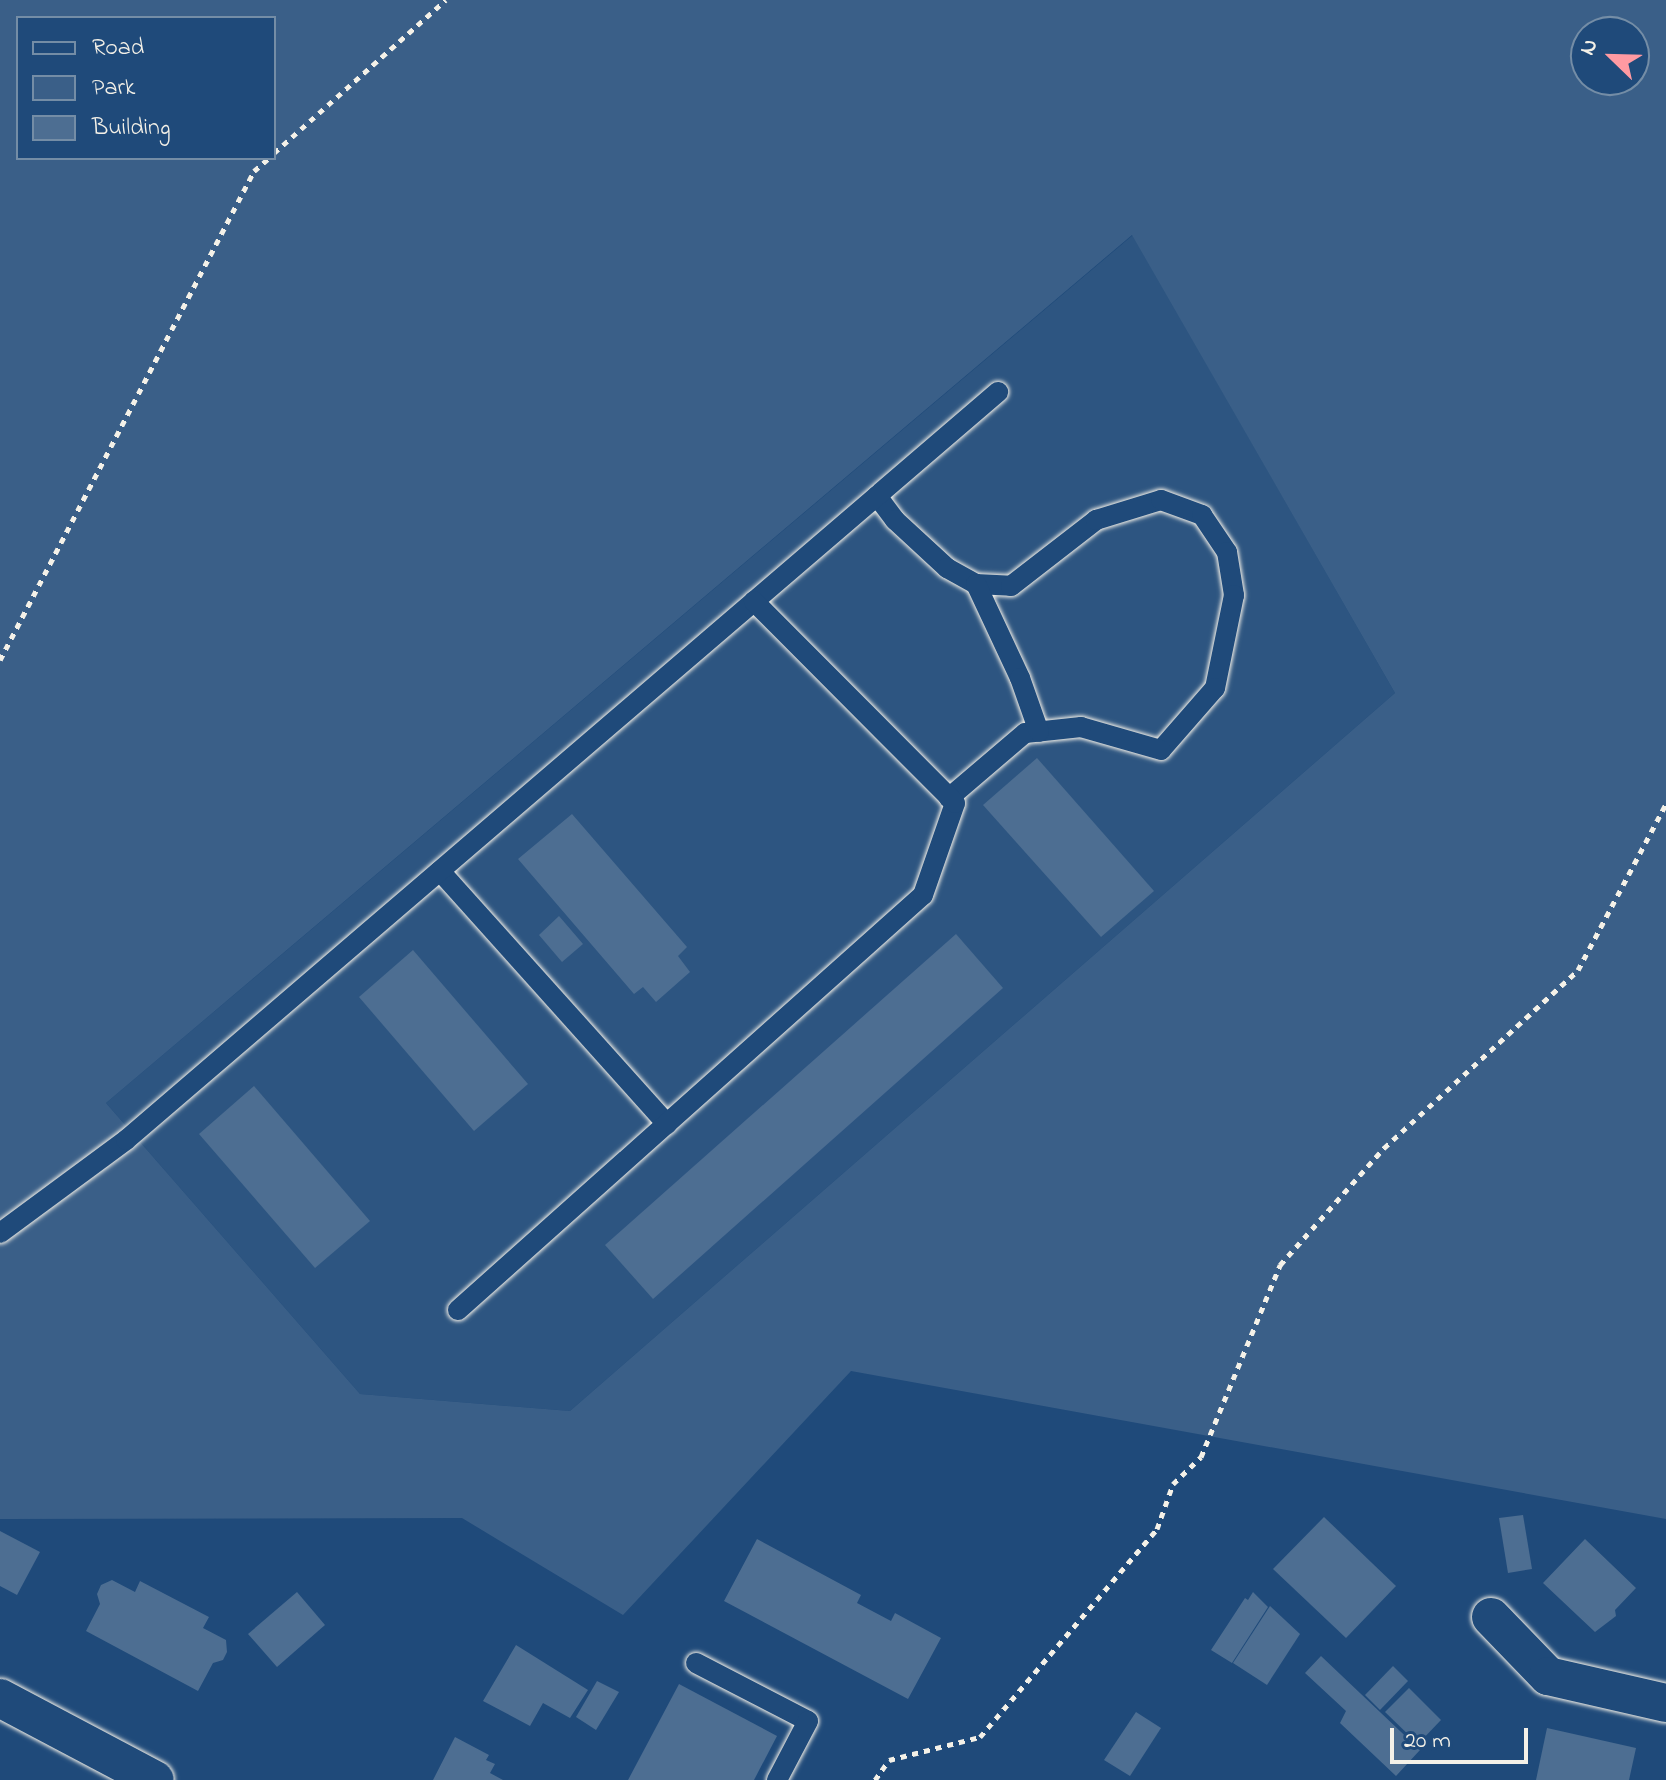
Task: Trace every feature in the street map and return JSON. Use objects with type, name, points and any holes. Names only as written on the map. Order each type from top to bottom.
[{"type":"street","points":[[1491,1617],[1548,1676],[1666,1703]]},
{"type":"street","points":[[0,1698],[155,1780]]},
{"type":"lane","points":[[0,1233],[126,1140],[998,392]]},
{"type":"lane","points":[[877,496],[895,520],[947,568],[976,584],[1011,586],[1096,520],[1161,500],[1202,515],[1227,552],[1234,595],[1215,688],[1161,750],[1081,727],[1025,733],[949,798]]},
{"type":"lane","points":[[976,584],[1020,678],[1039,732]]},
{"type":"lane","points":[[458,1310],[923,895],[955,803],[754,601]]},
{"type":"lane","points":[[440,871],[667,1124]]},
{"type":"lane","points":[[696,1663],[808,1721],[777,1780]]},
{"type":"path","points":[[276,151],[446,0]]},
{"type":"path","points":[[0,660],[254,171],[267,160]]},
{"type":"path","points":[[875,1780],[889,1760],[980,1737],[1157,1529],[1173,1484],[1201,1457],[1280,1265],[1384,1148],[1578,970],[1666,804]]},
{"type":"shaded area","points":[[1133,235],[1395,693],[570,1411],[360,1394],[106,1103]]},
{"type":"green space","points":[[0,0],[1666,0],[1666,1519],[851,1371],[623,1615],[462,1518],[0,1519]],"holes":[[[1132,235],[1395,693],[570,1411],[360,1394],[106,1103]]]},
{"type":"building","points":[[1037,758],[1154,891],[1101,937],[983,805]]},
{"type":"building","points":[[572,814],[687,947],[678,956],[690,972],[656,1002],[643,987],[634,994],[518,859]]},
{"type":"building","points":[[559,916],[583,944],[562,962],[539,935]]},
{"type":"building","points":[[956,934],[1003,988],[653,1299],[605,1245]]},
{"type":"building","points":[[413,950],[528,1084],[474,1131],[359,997]]},
{"type":"building","points":[[254,1086],[370,1221],[315,1268],[199,1134]]},
{"type":"building","points":[[1523,1515],[1532,1569],[1508,1573],[1499,1518]]},
{"type":"building","points":[[1324,1517],[1396,1586],[1346,1638],[1273,1569]]},
{"type":"building","points":[[0,1531],[40,1552],[17,1595],[0,1586]]},
{"type":"building","points":[[757,1539],[861,1595],[857,1603],[891,1621],[895,1613],[941,1638],[908,1699],[724,1601]]},
{"type":"building","points":[[1585,1539],[1636,1588],[1615,1610],[1616,1616],[1595,1632],[1543,1583]]},
{"type":"building","points":[[112,1580],[135,1592],[140,1581],[209,1617],[203,1628],[226,1640],[227,1652],[223,1660],[213,1663],[198,1691],[86,1631],[100,1604],[97,1594],[101,1585]]},
{"type":"building","points":[[297,1592],[325,1625],[277,1667],[248,1634]]},
{"type":"building","points":[[1253,1592],[1268,1607],[1232,1663],[1211,1650],[1245,1598],[1248,1600]]},
{"type":"building","points":[[1270,1606],[1300,1634],[1267,1685],[1233,1663]]},
{"type":"building","points":[[516,1645],[588,1690],[570,1718],[543,1703],[530,1726],[483,1701]]},
{"type":"building","points":[[1321,1656],[1420,1750],[1396,1776],[1340,1723],[1346,1711],[1305,1673]]},
{"type":"building","points":[[1393,1666],[1408,1681],[1380,1710],[1365,1695]]},
{"type":"building","points":[[597,1681],[619,1692],[596,1730],[576,1717]]},
{"type":"building","points":[[679,1684],[777,1736],[754,1780],[628,1780]]},
{"type":"building","points":[[1409,1688],[1441,1720],[1418,1744],[1385,1712]]},
{"type":"building","points":[[1136,1712],[1161,1728],[1130,1776],[1104,1760]]},
{"type":"building","points":[[1547,1728],[1636,1748],[1629,1780],[1536,1780]]},
{"type":"building","points":[[455,1737],[489,1755],[486,1760],[495,1764],[490,1773],[503,1780],[433,1780]]}]
